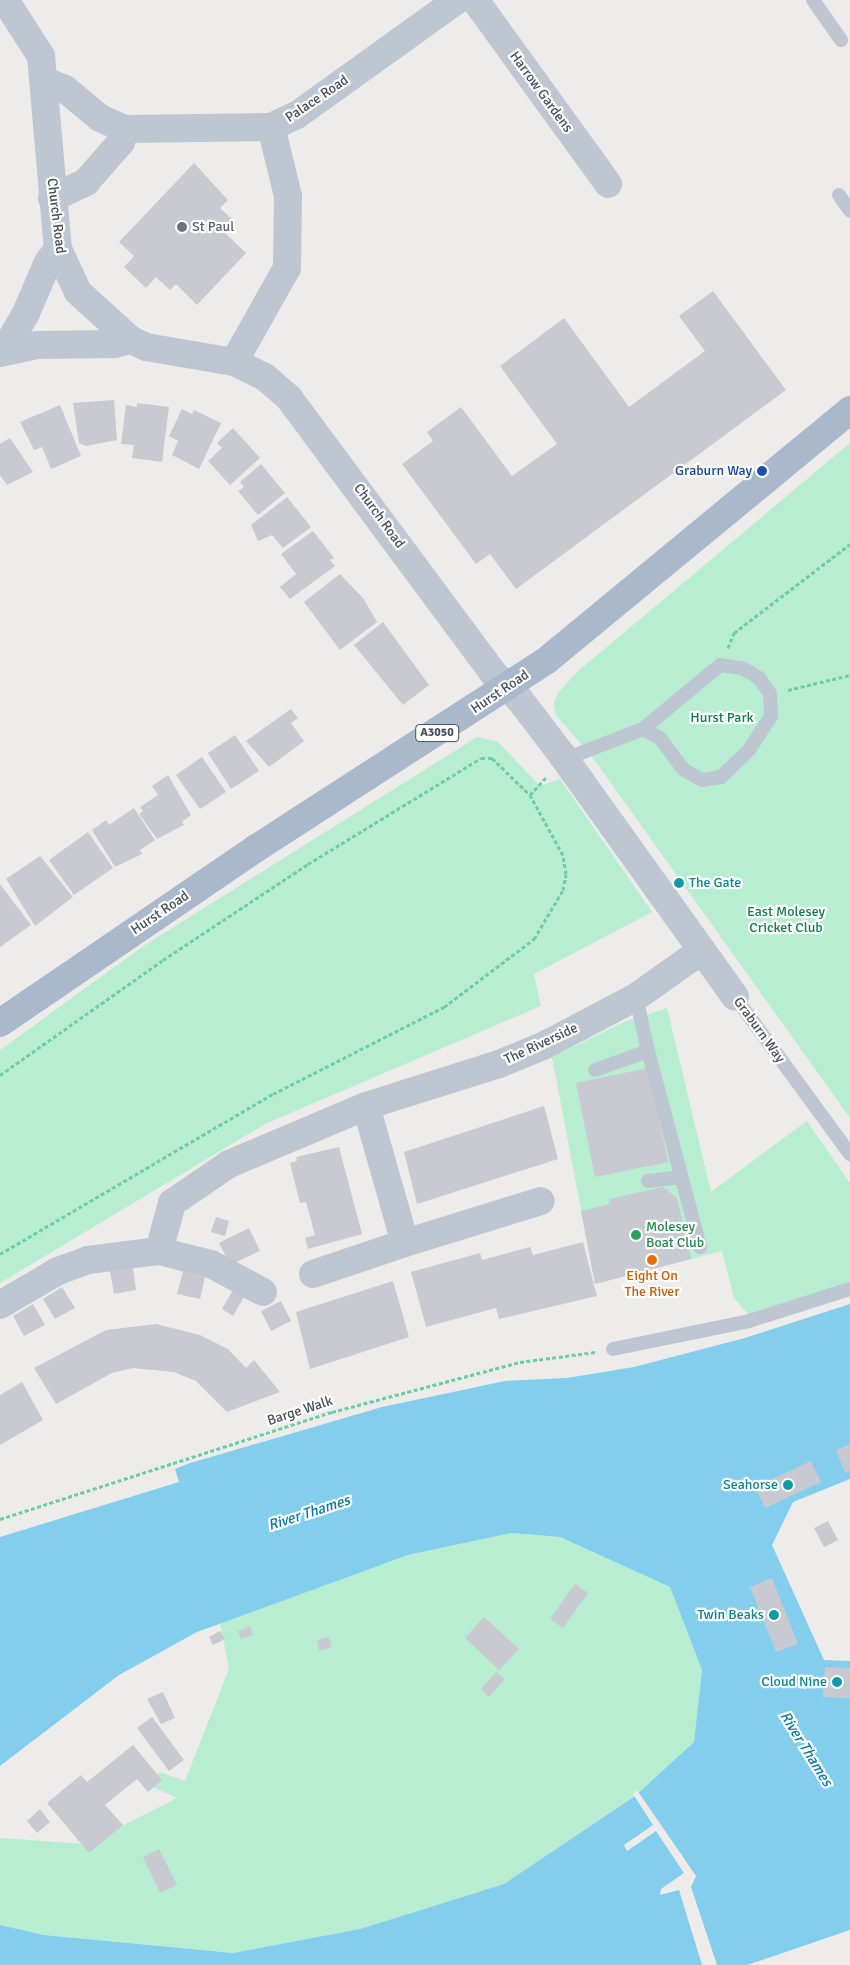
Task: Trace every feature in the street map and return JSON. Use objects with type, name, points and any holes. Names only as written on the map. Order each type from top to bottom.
[{"type":"main road","name":"Hurst Road","points":[[0,1023],[255,849],[508,688],[659,571],[850,410]]},
{"type":"street","name":"Church Road","points":[[5,0],[34,41],[41,56],[45,81],[52,198],[58,249],[78,292],[131,340],[146,347],[234,362],[265,377],[289,398],[508,688]]},
{"type":"street","name":"Palace Road","points":[[45,81],[65,89],[100,118],[125,130],[271,128],[297,115],[457,0]]},
{"type":"street","name":"Harrow Gardens","points":[[474,0],[608,184]]},
{"type":"street","points":[[234,362],[287,268],[288,196],[271,128]]},
{"type":"street","points":[[52,198],[86,182],[121,142],[125,130]]},
{"type":"street","points":[[2,352],[26,313],[48,262],[58,249]]},
{"type":"street","points":[[2,352],[37,345],[114,344],[131,340]]},
{"type":"street","points":[[508,688],[565,759]]},
{"type":"street","name":"Graburn Way","points":[[565,759],[735,997]]},
{"type":"street","name":"The Riverside","points":[[159,1251],[172,1203],[229,1164],[366,1106],[499,1064],[636,997],[701,951]]},
{"type":"street","points":[[366,1106],[405,1243]]},
{"type":"street","points":[[314,1274],[405,1243],[541,1201]]},
{"type":"street","points":[[0,1304],[58,1271],[88,1260],[159,1251],[211,1264],[263,1292]]},
{"type":"lane","points":[[813,0],[841,40]]},
{"type":"lane","points":[[839,195],[850,211]]},
{"type":"lane","points":[[565,759],[643,729],[720,665],[751,673],[770,694],[771,716],[749,750],[721,777],[702,780],[684,770],[660,738],[643,729]]},
{"type":"lane","points":[[636,997],[648,1050],[700,1247]]},
{"type":"lane","name":"Graburn Way","points":[[735,997],[850,1154]]},
{"type":"lane","points":[[595,1070],[648,1050]]},
{"type":"lane","points":[[648,1181],[681,1177]]},
{"type":"lane","points":[[612,1349],[749,1321],[850,1289]]},
{"type":"path","points":[[720,665],[734,633],[850,544]]},
{"type":"path","points":[[770,694],[850,675]]},
{"type":"path","points":[[0,1076],[244,907],[481,758],[492,758],[530,795],[564,855],[566,874],[563,890],[534,939],[444,1007],[273,1094],[0,1254]]},
{"type":"path","points":[[530,795],[565,759]]},
{"type":"path","name":"Barge Walk","points":[[0,1519],[332,1412],[520,1362],[612,1349]]},
{"type":"green space","name":"Hurst Park","points":[[850,443],[850,1118],[596,762],[556,715],[554,703],[558,693],[577,672]]},
{"type":"green space","points":[[477,737],[498,742],[540,786],[560,779],[652,912],[534,974],[541,1006],[267,1123],[0,1283],[0,1050],[145,945]]},
{"type":"green space","points":[[667,1008],[711,1192],[807,1121],[850,1183],[850,1282],[748,1314],[734,1298],[722,1251],[595,1284],[552,1057],[624,1022]]},
{"type":"green space","points":[[511,1533],[560,1537],[670,1587],[702,1670],[694,1742],[635,1796],[504,1884],[360,1929],[233,1953],[44,1935],[0,1925],[0,1838],[86,1844],[177,1798],[144,1783],[160,1772],[185,1781],[229,1669],[220,1623],[408,1555]]},
{"type":"water","name":"River Thames","points":[[850,1304],[850,1479],[793,1502],[772,1545],[824,1660],[850,1661],[850,1930],[747,1965],[0,1965],[0,1925],[44,1935],[233,1953],[360,1929],[504,1884],[635,1796],[694,1742],[702,1670],[670,1587],[560,1537],[511,1533],[408,1555],[197,1632],[119,1675],[0,1766],[0,1537],[179,1482],[175,1469],[187,1464],[382,1407],[505,1381],[567,1378],[634,1367],[745,1338]]},
{"type":"pier","points":[[637,1790],[696,1876],[691,1887],[717,1965],[702,1965],[679,1890],[660,1895],[661,1889],[684,1873],[656,1831],[627,1851],[624,1845],[653,1825],[633,1794]]},
{"type":"building","name":"St Paul","points":[[194,163],[228,200],[220,208],[235,222],[225,233],[246,253],[197,305],[176,284],[170,290],[156,277],[146,288],[124,267],[134,256],[119,242]]},
{"type":"building","points":[[713,291],[786,390],[516,589],[490,554],[476,564],[402,464],[433,441],[427,432],[461,407],[512,476],[557,444],[500,366],[564,318],[629,407],[705,351],[679,316]]},
{"type":"building","points":[[114,400],[117,440],[86,446],[79,443],[73,403]]},
{"type":"building","points":[[137,403],[169,407],[162,462],[132,458],[134,445],[121,444],[126,405],[137,407]]},
{"type":"building","points":[[60,405],[81,456],[51,469],[42,447],[34,450],[20,422]]},
{"type":"building","points":[[182,409],[192,414],[194,410],[221,423],[199,469],[172,455],[178,441],[169,436]]},
{"type":"building","points":[[233,428],[260,458],[230,485],[208,461],[222,448],[217,443]]},
{"type":"building","points":[[10,438],[33,472],[7,485],[0,475],[0,444]]},
{"type":"building","points":[[261,464],[285,493],[258,515],[238,491],[244,487],[240,482]]},
{"type":"building","points":[[287,497],[311,527],[283,548],[272,535],[258,541],[251,525]]},
{"type":"building","points":[[313,531],[334,558],[330,560],[335,566],[290,599],[280,587],[296,574],[281,554]]},
{"type":"building","points":[[340,574],[363,598],[377,622],[340,650],[304,602]]},
{"type":"building","points":[[383,622],[429,685],[403,705],[354,645]]},
{"type":"building","points":[[291,709],[298,718],[291,723],[304,741],[269,767],[246,741]]},
{"type":"building","points":[[235,735],[259,771],[231,789],[208,753]]},
{"type":"building","points":[[202,757],[226,792],[200,809],[176,775]]},
{"type":"building","points":[[168,775],[191,815],[182,822],[184,825],[157,839],[139,814],[143,811],[140,807],[158,795],[152,786]]},
{"type":"building","points":[[134,808],[155,840],[140,850],[142,854],[115,867],[92,830],[106,820],[109,825]]},
{"type":"building","points":[[88,832],[113,868],[74,895],[49,860]]},
{"type":"building","points":[[40,856],[73,897],[35,926],[6,879]]},
{"type":"building","points":[[0,884],[31,925],[0,947]]},
{"type":"building","points":[[648,1068],[668,1162],[595,1177],[576,1083]]},
{"type":"building","points":[[544,1106],[558,1159],[417,1204],[404,1152]]},
{"type":"building","points":[[339,1147],[362,1234],[308,1249],[305,1238],[315,1235],[306,1202],[300,1203],[290,1163],[297,1161],[296,1157]]},
{"type":"building","name":"Molesey Boat Club","points":[[663,1187],[677,1198],[691,1259],[595,1284],[581,1211],[610,1204],[609,1199]]},
{"type":"building","points":[[216,1217],[229,1221],[225,1236],[211,1232]]},
{"type":"building","points":[[249,1228],[260,1251],[230,1265],[219,1243]]},
{"type":"building","points":[[583,1242],[597,1296],[499,1319],[496,1308],[426,1327],[411,1272],[480,1253],[482,1260],[530,1247],[533,1255]]},
{"type":"building","points":[[133,1267],[136,1290],[114,1294],[110,1271]]},
{"type":"building","points":[[183,1271],[205,1277],[200,1299],[177,1294]]},
{"type":"building","points":[[393,1281],[409,1337],[310,1369],[296,1312]]},
{"type":"building","points":[[62,1287],[75,1308],[55,1319],[43,1299]]},
{"type":"building","points":[[234,1288],[245,1295],[233,1316],[222,1309]]},
{"type":"building","points":[[281,1301],[291,1321],[271,1331],[261,1311]]},
{"type":"building","points":[[33,1304],[45,1325],[24,1336],[13,1316]]},
{"type":"building","points":[[156,1324],[200,1335],[228,1349],[246,1368],[254,1360],[280,1392],[227,1412],[196,1381],[174,1372],[133,1368],[112,1373],[56,1404],[34,1368],[106,1330]]},
{"type":"building","points":[[22,1382],[43,1420],[0,1445],[0,1395]]},
{"type":"building","points":[[850,1444],[850,1471],[845,1473],[836,1450]]},
{"type":"building","name":"Seahorse","points":[[811,1461],[821,1482],[765,1508],[755,1487]]},
{"type":"building","points":[[828,1521],[838,1540],[824,1547],[814,1528]]},
{"type":"building","name":"Twin Beaks","points":[[772,1578],[798,1644],[776,1652],[750,1587]]},
{"type":"building","points":[[575,1584],[588,1593],[563,1628],[550,1619]]},
{"type":"building","points":[[484,1617],[519,1649],[499,1670],[465,1638]]},
{"type":"building","points":[[250,1626],[253,1635],[241,1639],[238,1631]]},
{"type":"building","points":[[220,1631],[225,1639],[213,1645],[209,1637]]},
{"type":"building","points":[[329,1637],[332,1647],[319,1651],[317,1640]]},
{"type":"building","name":"Cloud Nine","points":[[825,1667],[850,1668],[850,1698],[823,1697]]},
{"type":"building","points":[[496,1672],[505,1679],[489,1697],[481,1689]]},
{"type":"building","points":[[163,1692],[175,1718],[161,1724],[147,1699]]},
{"type":"building","points":[[152,1717],[184,1760],[169,1771],[137,1728]]},
{"type":"building","points":[[133,1745],[162,1780],[148,1792],[137,1779],[105,1805],[123,1825],[89,1853],[47,1803],[81,1775],[87,1782]]},
{"type":"building","points":[[40,1809],[50,1822],[37,1833],[27,1821]]},
{"type":"building","points":[[159,1849],[177,1885],[160,1893],[143,1857]]},
{"type":"place","name":"St Paul","points":[[182,227]]},
{"type":"place","name":"Graburn Way","points":[[762,471]]},
{"type":"place","name":"The Gate","points":[[679,883]]},
{"type":"place","name":"Molesey Boat Club","points":[[636,1235]]},
{"type":"place","name":"Eight On The River","points":[[652,1260]]},
{"type":"place","name":"Seahorse","points":[[788,1485]]},
{"type":"place","name":"Twin Beaks","points":[[774,1615]]},
{"type":"place","name":"Cloud Nine","points":[[837,1682]]},
{"type":"park label","name":"East Molesey Cricket Club","points":[[786,920]]}]
